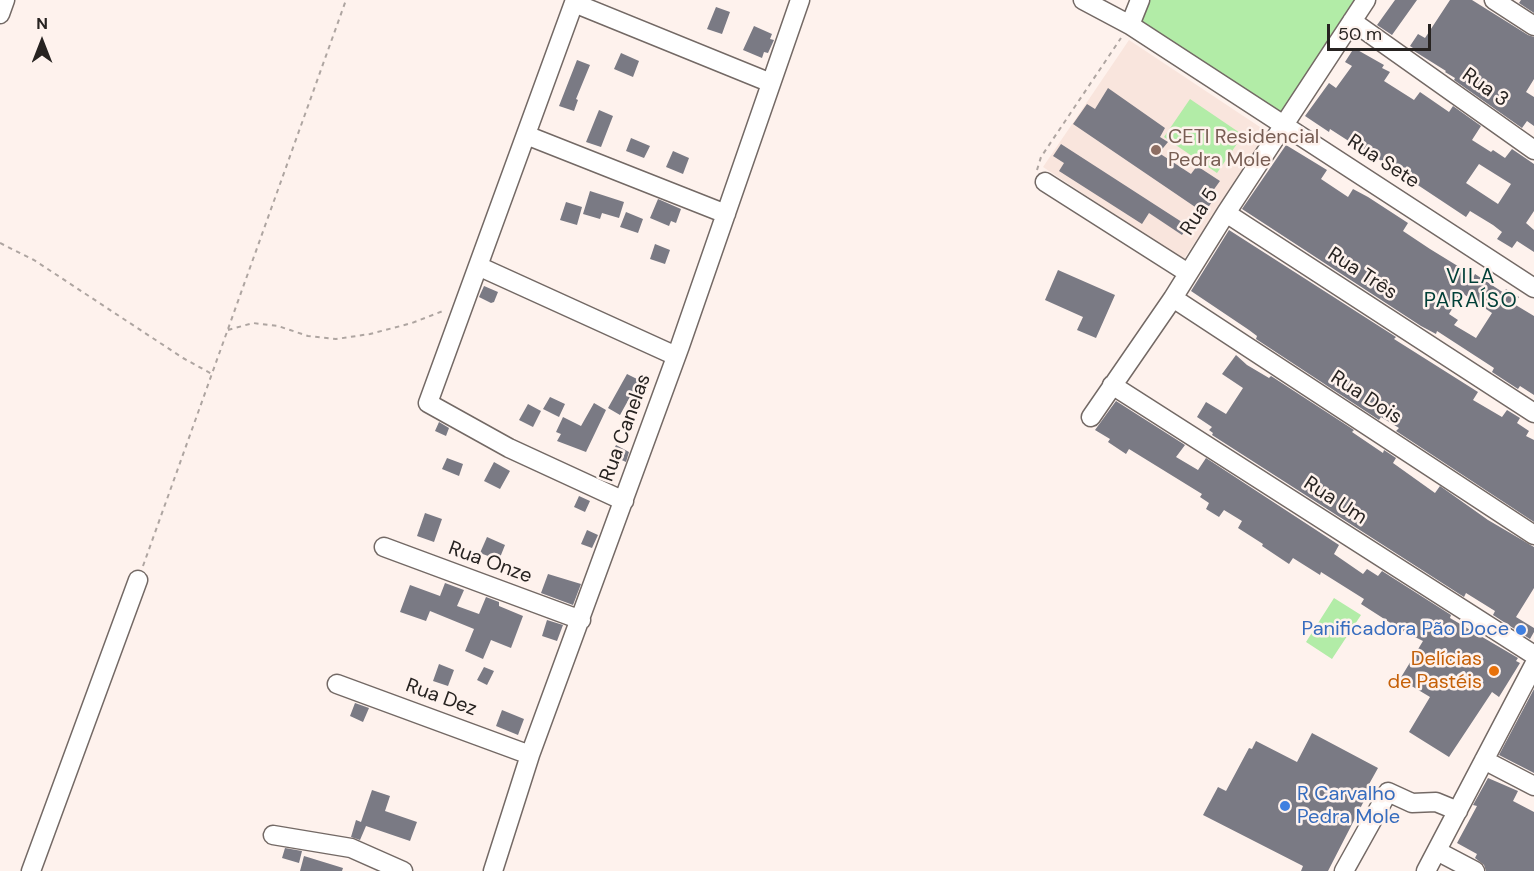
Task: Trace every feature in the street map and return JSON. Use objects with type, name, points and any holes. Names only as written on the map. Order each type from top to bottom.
[{"type":"street","points":[[0,14],[5,0]]},
{"type":"street","name":"Rua Canelas","points":[[493,871],[530,755],[676,356],[800,0]]},
{"type":"street","name":"Rua Sete","points":[[1083,0],[1130,25],[1534,288]]},
{"type":"street","points":[[1130,25],[1140,0]]},
{"type":"street","name":"Rua 5","points":[[1091,417],[1173,298],[1366,0]]},
{"type":"street","points":[[1494,0],[1534,26]]},
{"type":"street","points":[[624,501],[508,448],[428,402],[575,1],[771,83]]},
{"type":"street","name":"Rua 3","points":[[1352,21],[1534,150]]},
{"type":"street","points":[[526,135],[726,214]]},
{"type":"street","points":[[1045,182],[1188,273]]},
{"type":"street","name":"Rua Três","points":[[1226,213],[1534,413]]},
{"type":"street","points":[[478,266],[676,356]]},
{"type":"street","name":"Rua Dois","points":[[1173,298],[1534,535]]},
{"type":"street","name":"Rua Um","points":[[1112,385],[1533,666]]},
{"type":"street","name":"Rua Onze","points":[[384,547],[581,620]]},
{"type":"street","points":[[31,871],[138,580]]},
{"type":"street","points":[[1426,871],[1533,666]]},
{"type":"street","name":"Rua Dez","points":[[337,684],[530,755]]},
{"type":"street","points":[[1484,760],[1534,786]]},
{"type":"street","points":[[1344,871],[1388,792],[1412,803],[1436,802],[1458,811]]},
{"type":"street","points":[[273,835],[351,848],[403,871]]},
{"type":"street","points":[[1437,851],[1475,871]]},
{"type":"path","points":[[138,580],[346,0]]},
{"type":"path","points":[[1045,182],[1037,171],[1041,158],[1130,25]]},
{"type":"path","points":[[0,243],[34,260],[183,358],[212,374]]},
{"type":"path","points":[[228,330],[253,323],[278,326],[308,336],[336,339],[370,334],[412,323],[465,301]]},
{"type":"shaded area","name":"CETI Residencial Pedra Mole","points":[[1129,40],[1269,133],[1183,260],[1043,167]]},
{"type":"green space","points":[[1148,0],[1361,0],[1283,118],[1139,23]]},
{"type":"green space","points":[[1190,99],[1243,135],[1217,173],[1164,137]]},
{"type":"green space","points":[[1334,598],[1361,615],[1332,659],[1306,642]]},
{"type":"building","points":[[1395,0],[1417,0],[1392,35],[1377,25]]},
{"type":"building","points":[[1450,0],[1472,0],[1534,37],[1534,79],[1526,92],[1534,97],[1534,126],[1527,121],[1522,128],[1410,46],[1418,34],[1425,38]]},
{"type":"building","points":[[1521,0],[1534,0],[1534,13],[1519,3]]},
{"type":"building","points":[[716,7],[730,12],[722,34],[707,29]]},
{"type":"building","points":[[754,26],[772,34],[770,39],[774,40],[768,53],[764,52],[762,58],[743,50]]},
{"type":"building","points":[[1354,48],[1384,65],[1382,68],[1390,72],[1384,81],[1414,100],[1420,92],[1449,112],[1453,106],[1481,126],[1472,140],[1505,158],[1512,149],[1534,164],[1534,211],[1526,223],[1534,230],[1534,252],[1517,241],[1512,248],[1497,239],[1502,232],[1493,225],[1470,211],[1466,217],[1362,148],[1330,129],[1329,132],[1305,116],[1329,83],[1336,88],[1352,66],[1345,62]],"holes":[[[1479,164],[1511,184],[1498,204],[1466,183]]]},
{"type":"building","points":[[621,53],[639,61],[633,77],[614,69]]},
{"type":"building","points":[[577,60],[590,65],[576,99],[578,100],[574,111],[559,106]]},
{"type":"building","points":[[1108,88],[1165,128],[1160,137],[1168,142],[1159,153],[1191,174],[1197,166],[1220,181],[1207,199],[1212,202],[1204,213],[1073,124],[1087,104],[1095,109]]},
{"type":"building","points":[[599,110],[613,116],[601,147],[586,142]]},
{"type":"building","points":[[631,138],[650,146],[644,158],[626,151]]},
{"type":"building","points":[[1061,144],[1188,226],[1182,235],[1149,213],[1142,224],[1059,171],[1064,163],[1053,156]]},
{"type":"building","points":[[1286,145],[1327,170],[1321,179],[1348,197],[1353,189],[1368,197],[1408,223],[1403,231],[1430,249],[1504,293],[1506,289],[1519,297],[1514,304],[1534,316],[1534,395],[1520,386],[1518,389],[1492,372],[1494,368],[1437,331],[1436,334],[1421,326],[1242,209]],"holes":[[[1462,293],[1492,313],[1476,338],[1454,325],[1458,320],[1449,314]]]},
{"type":"building","points":[[673,151],[689,158],[683,174],[666,167]]},
{"type":"building","points":[[590,191],[624,202],[619,218],[602,213],[600,219],[583,214]]},
{"type":"building","points":[[658,199],[681,209],[676,223],[671,221],[669,226],[650,218]]},
{"type":"building","points":[[566,202],[582,207],[577,225],[560,220]]},
{"type":"building","points":[[626,212],[643,219],[638,233],[620,227]]},
{"type":"building","points":[[1229,230],[1478,392],[1473,400],[1502,417],[1507,410],[1520,418],[1517,423],[1529,431],[1526,436],[1534,440],[1534,522],[1396,431],[1399,428],[1381,417],[1379,420],[1256,339],[1257,336],[1249,330],[1191,291]]},
{"type":"building","points":[[655,244],[670,250],[665,264],[650,259]]},
{"type":"building","points":[[1058,270],[1115,295],[1096,338],[1077,330],[1083,317],[1045,300]]},
{"type":"building","points":[[484,286],[498,292],[494,302],[491,303],[479,297]]},
{"type":"building","points":[[1236,355],[1247,365],[1269,378],[1271,376],[1354,430],[1352,432],[1383,453],[1384,450],[1396,458],[1393,463],[1435,493],[1440,486],[1488,520],[1534,547],[1534,588],[1516,617],[1534,628],[1530,639],[1493,615],[1495,611],[1466,593],[1464,597],[1212,435],[1213,433],[1209,430],[1212,427],[1197,417],[1206,402],[1226,414],[1243,388],[1222,374]]},
{"type":"building","points":[[627,374],[645,383],[636,401],[630,397],[620,415],[608,408]]},
{"type":"building","points":[[550,397],[565,404],[559,417],[543,409]]},
{"type":"building","points":[[1116,401],[1185,445],[1176,457],[1198,470],[1206,458],[1339,545],[1334,554],[1363,574],[1367,569],[1378,576],[1382,571],[1451,615],[1450,618],[1518,658],[1516,661],[1520,663],[1499,697],[1492,692],[1449,757],[1409,732],[1430,697],[1400,679],[1423,641],[1361,604],[1364,599],[1321,572],[1320,575],[1293,558],[1289,564],[1238,528],[1242,521],[1224,510],[1219,517],[1206,509],[1209,503],[1200,497],[1202,494],[1129,449],[1126,454],[1108,442],[1110,439],[1095,430]]},
{"type":"building","points":[[594,403],[606,410],[586,452],[557,441],[561,434],[556,432],[563,417],[581,426]]},
{"type":"building","points":[[528,404],[541,411],[533,427],[519,420]]},
{"type":"building","points":[[439,422],[449,428],[446,436],[435,431]]},
{"type":"building","points":[[616,445],[629,452],[626,462],[611,455]]},
{"type":"building","points":[[447,458],[463,464],[459,476],[442,469]]},
{"type":"building","points":[[494,462],[510,471],[500,489],[484,481]]},
{"type":"building","points":[[579,496],[590,501],[585,512],[574,507]]},
{"type":"building","points":[[425,513],[442,519],[434,542],[417,536]]},
{"type":"building","points":[[587,530],[598,535],[592,548],[581,544]]},
{"type":"building","points":[[487,537],[505,545],[499,560],[480,553]]},
{"type":"building","points":[[548,574],[581,584],[573,605],[541,593]]},
{"type":"building","points":[[445,583],[464,590],[457,606],[479,614],[486,597],[499,602],[499,606],[523,616],[511,648],[491,640],[483,659],[465,651],[474,629],[430,611],[426,621],[400,612],[410,585],[440,596]]},
{"type":"building","points":[[547,620],[563,625],[557,641],[542,636]]},
{"type":"building","points":[[439,664],[454,670],[448,686],[433,681]]},
{"type":"building","points":[[484,667],[494,671],[487,685],[477,680]]},
{"type":"building","points":[[1534,689],[1534,773],[1499,755]]},
{"type":"building","points":[[355,703],[369,708],[363,722],[350,716]]},
{"type":"building","points":[[502,710],[524,719],[518,735],[496,726]]},
{"type":"building","name":"R Carvalho Pedra Mole","points":[[1312,733],[1378,768],[1363,795],[1366,797],[1328,871],[1301,871],[1303,866],[1203,815],[1218,787],[1226,791],[1249,748],[1252,749],[1256,741],[1297,762]]},
{"type":"building","points":[[1488,778],[1518,791],[1513,801],[1534,812],[1534,871],[1486,871],[1484,865],[1475,858],[1477,854],[1457,843],[1477,806],[1473,805]]},
{"type":"building","points":[[372,790],[390,796],[385,811],[417,822],[410,841],[366,826],[360,840],[351,837],[356,820],[361,822]]},
{"type":"building","points":[[285,848],[302,851],[299,863],[282,858]]},
{"type":"building","points":[[304,856],[343,868],[342,871],[300,871]]},
{"type":"place","name":"CETI Residencial Pedra Mole","points":[[1156,150]]},
{"type":"place","name":"Panificadora Pão Doce","points":[[1521,630]]},
{"type":"place","name":"Delícias de Pastéis","points":[[1494,671]]},
{"type":"place","name":"R Carvalho Pedra Mole","points":[[1285,806]]},
{"type":"district","name":"VILA PARAÍSO","points":[[1471,289]]}]
